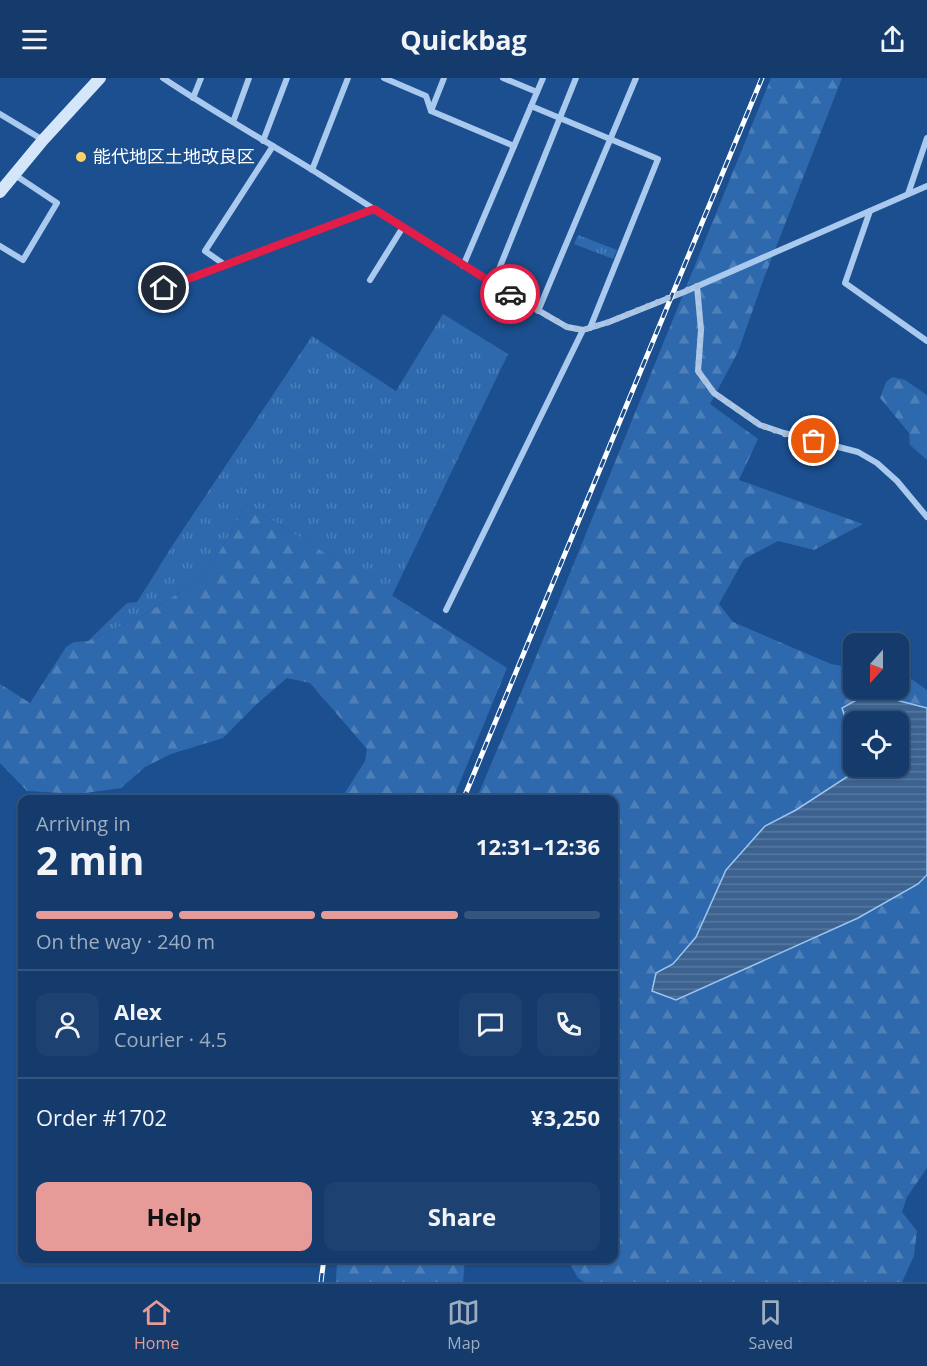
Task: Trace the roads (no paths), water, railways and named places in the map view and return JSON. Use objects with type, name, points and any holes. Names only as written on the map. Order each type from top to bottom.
[{"type":"main road","points":[[0,192],[43,140],[100,78]]},
{"type":"street","points":[[163,78],[463,266],[567,327],[586,329],[609,322],[927,186]]},
{"type":"street","points":[[193,98],[201,78]]},
{"type":"street","points":[[233,122],[249,78]]},
{"type":"street","points":[[263,141],[287,78]]},
{"type":"street","points":[[312,170],[348,78]]},
{"type":"street","points":[[384,78],[426,96],[431,111],[514,146]]},
{"type":"street","points":[[431,111],[444,78]]},
{"type":"street","points":[[503,78],[537,92]]},
{"type":"street","points":[[463,266],[543,78]]},
{"type":"street","points":[[493,284],[576,78]]},
{"type":"street","points":[[538,311],[636,78]]},
{"type":"street","points":[[446,610],[586,329],[658,159],[531,106]]},
{"type":"street","points":[[0,114],[43,140]]},
{"type":"street","points":[[908,194],[927,138]]},
{"type":"street","points":[[225,265],[205,251],[273,146]]},
{"type":"street","points":[[0,246],[23,260],[57,203],[15,175]]},
{"type":"street","points":[[143,296],[374,209]]},
{"type":"street","points":[[870,211],[845,283],[927,341]]},
{"type":"street","points":[[370,280],[403,227]]},
{"type":"street","points":[[697,286],[701,330],[698,371],[714,393],[760,425],[784,434],[858,452],[877,463],[927,517]]},
{"type":"railway","points":[[465,795],[762,78]]},
{"type":"railway","points":[[321,1282],[323,1263]]},
{"type":"place","name":"能代地区土地改良区","points":[[81,157]]}]
